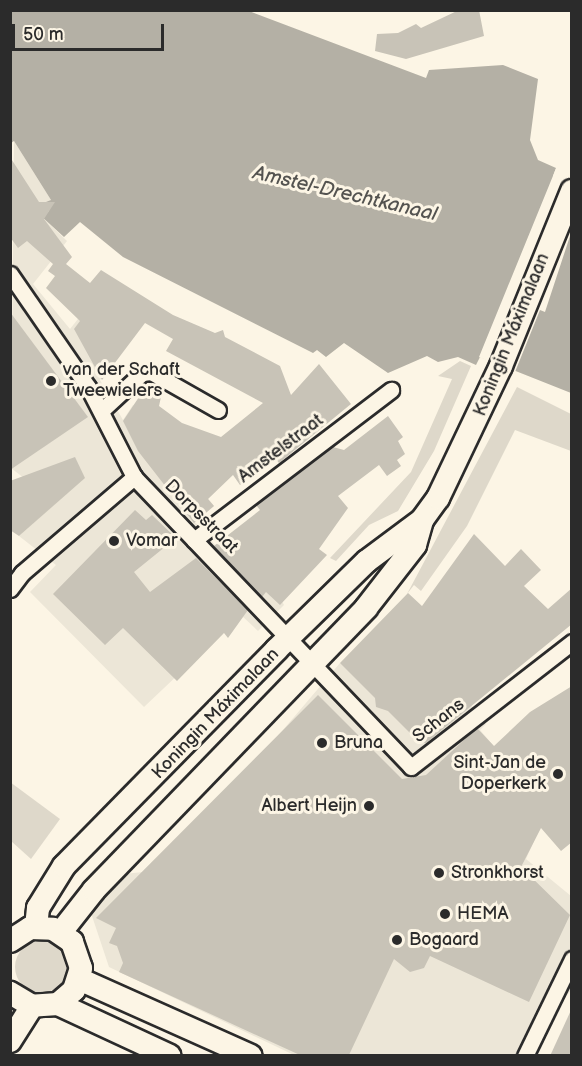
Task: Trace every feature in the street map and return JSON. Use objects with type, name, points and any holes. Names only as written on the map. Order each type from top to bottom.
[{"type":"street","name":"Koningin Máximalaan","points":[[61,932],[154,827],[313,669],[415,545],[422,520],[458,460],[501,366],[572,191]]},
{"type":"street","name":"Dorpsstraat","points":[[10,273],[101,411],[134,477],[194,540],[270,614],[286,641]]},
{"type":"street","points":[[101,411],[142,373],[151,372],[218,410]]},
{"type":"street","name":"Amstelstraat","points":[[194,540],[391,390]]},
{"type":"street","points":[[10,589],[16,569],[134,477]]},
{"type":"street","name":"Koningin Máximalaan","points":[[36,927],[38,908],[64,866],[367,561],[422,520]]},
{"type":"street","name":"Schans","points":[[286,641],[412,772],[484,711],[572,642]]},
{"type":"street","points":[[11,940],[36,927],[61,932],[79,954],[79,979],[58,1004]]},
{"type":"street","points":[[525,1056],[572,959]]},
{"type":"street","points":[[79,979],[251,1056]]},
{"type":"street","points":[[10,1041],[17,999],[58,1004],[170,1056]]},
{"type":"shaded area","points":[[14,141],[51,200],[41,216],[67,241],[33,284],[70,329],[93,300],[127,338],[100,380],[123,420],[133,405],[203,455],[197,485],[214,506],[195,522],[215,545],[242,525],[284,605],[258,631],[241,615],[144,707],[30,592],[56,565],[19,536],[56,503],[11,468]]},
{"type":"shaded area","points":[[460,361],[471,366],[434,451],[398,511],[369,525],[336,561],[330,558],[411,472],[452,379],[438,376]]},
{"type":"shaded area","points":[[517,387],[571,414],[571,451],[515,430],[467,526],[421,591],[414,585],[407,594]]},
{"type":"shaded area","points":[[340,663],[470,704],[486,724],[480,730],[521,778],[535,839],[526,859],[571,896],[571,990],[523,1055],[294,1055],[109,967],[88,904],[114,875],[143,872],[271,744]]},
{"type":"shaded area","points":[[10,782],[60,819],[31,859],[11,841]]},
{"type":"shaded area","points":[[36,941],[46,941],[60,948],[67,967],[60,986],[46,993],[36,993],[26,989],[19,982],[15,972],[15,962],[19,952],[26,945]]},
{"type":"water","name":"Amstel-Drechtkanaal","points":[[11,11],[249,11],[426,78],[429,70],[503,65],[538,79],[530,140],[538,160],[556,168],[553,176],[571,184],[571,393],[480,357],[476,365],[458,357],[438,362],[427,356],[388,373],[344,343],[326,357],[317,350],[313,353],[123,257],[80,222],[64,237],[41,216],[49,211],[46,202],[51,200],[14,141],[11,143]]},
{"type":"pier","points":[[557,166],[557,175],[572,180],[571,233],[545,312],[540,310],[515,372],[479,357]]},
{"type":"building","points":[[459,10],[479,10],[484,36],[406,59],[375,51],[377,34],[398,33],[416,24],[421,28]]},
{"type":"building","points":[[10,157],[39,202],[55,202],[44,219],[72,257],[66,264],[90,283],[101,270],[173,315],[215,333],[223,330],[225,337],[280,366],[291,395],[319,364],[351,404],[279,463],[274,457],[240,485],[233,475],[208,499],[214,506],[194,523],[138,451],[123,421],[145,388],[161,397],[159,406],[182,423],[221,437],[263,403],[166,351],[173,339],[145,323],[102,380],[74,329],[80,321],[46,288],[55,276],[48,271],[53,264],[27,241],[18,248],[10,237]]},
{"type":"building","points":[[10,312],[88,417],[10,470]]},
{"type":"building","points":[[388,416],[403,437],[398,441],[405,454],[397,460],[401,466],[387,476],[379,465],[338,496],[348,508],[319,549],[327,555],[280,605],[266,592],[262,597],[214,546],[260,510],[256,505],[333,447],[344,450]]},
{"type":"building","points":[[75,457],[85,478],[19,536],[10,530],[10,481]]},
{"type":"building","points":[[135,510],[146,520],[152,515],[176,538],[134,572],[150,592],[196,558],[248,610],[228,638],[224,633],[177,681],[123,628],[105,645],[53,594]]},
{"type":"building","points":[[474,534],[505,566],[521,549],[541,570],[524,586],[548,609],[572,588],[572,624],[426,743],[419,742],[388,711],[376,707],[375,698],[340,663],[408,593],[422,606]]},
{"type":"building","points":[[572,686],[572,842],[561,851],[541,828],[521,867],[570,915],[529,1002],[430,956],[424,968],[410,972],[394,959],[349,1055],[302,1056],[119,972],[123,963],[117,946],[109,943],[116,928],[96,918],[318,695],[402,779],[426,775],[477,728],[494,746],[530,712]]},
{"type":"building","points":[[572,1008],[572,1056],[550,1056]]},
{"type":"place","name":"van der Schaft Tweewielers","points":[[51,381]]},
{"type":"place","name":"Vomar","points":[[114,541]]},
{"type":"place","name":"Bruna","points":[[322,743]]},
{"type":"place","name":"Sint-Jan de Doperkerk","points":[[558,774]]},
{"type":"place","name":"Albert Heijn","points":[[369,806]]},
{"type":"place","name":"Stronkhorst","points":[[439,873]]},
{"type":"place","name":"HEMA","points":[[445,914]]},
{"type":"place","name":"Bogaard","points":[[397,940]]}]
